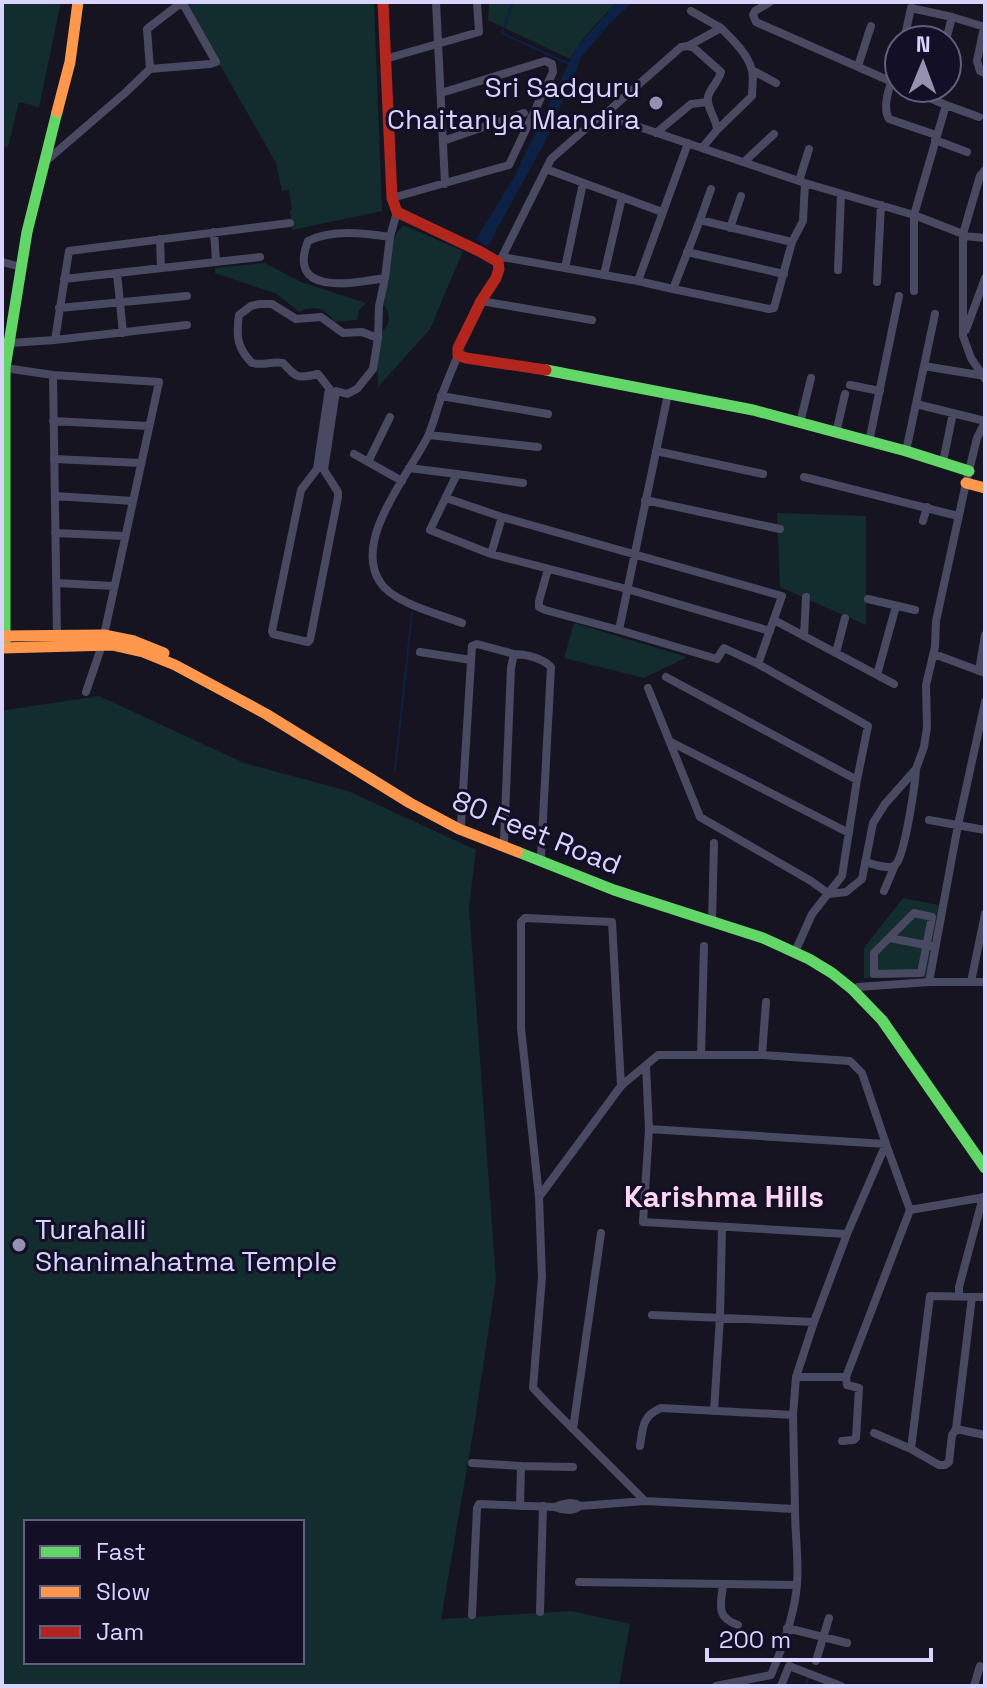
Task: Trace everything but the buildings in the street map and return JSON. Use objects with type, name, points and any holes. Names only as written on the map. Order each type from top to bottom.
[{"type":"main road","points":[[4,642],[4,368],[27,232],[70,62],[78,2]]},
{"type":"main road","points":[[383,2],[392,198],[397,212],[492,257],[499,269],[458,348],[458,355],[753,410],[943,462],[985,488]]},
{"type":"main road","name":"80 Feet Road","points":[[4,642],[57,635],[103,640],[143,652],[268,709],[461,824],[616,885],[797,950],[835,968],[876,1005],[897,1031],[985,1159]]},
{"type":"main road","name":"80 Feet Road","points":[[4,642],[103,640]]},
{"type":"main road","name":"80 Feet Road","points":[[223,688],[410,803],[459,829],[614,890],[712,919]]},
{"type":"main road","name":"80 Feet Road","points":[[797,950],[843,981],[882,1020],[985,1168]]},
{"type":"street","points":[[46,161],[150,69],[216,62],[182,2],[147,29],[150,69]]},
{"type":"street","points":[[436,2],[445,184]]},
{"type":"street","points":[[385,59],[479,32],[477,2]]},
{"type":"street","points":[[770,2],[755,11],[756,22],[883,77]]},
{"type":"street","points":[[908,24],[911,8],[984,27],[977,61],[980,71],[985,73]]},
{"type":"street","points":[[691,11],[721,28],[742,50],[752,70],[752,96],[702,148]]},
{"type":"street","points":[[950,24],[952,17]]},
{"type":"street","points":[[858,66],[871,26]]},
{"type":"street","points":[[721,28],[681,47],[551,159],[492,257],[774,308],[792,242],[803,221],[802,182],[809,149]]},
{"type":"street","points":[[688,46],[721,72],[721,77],[708,95],[717,130]]},
{"type":"street","points":[[392,198],[509,165],[553,68],[545,61],[441,93]]},
{"type":"street","points":[[140,79],[156,74],[221,66]]},
{"type":"street","points":[[752,70],[776,83]]},
{"type":"street","points":[[656,133],[691,104],[708,102]]},
{"type":"street","points":[[886,104],[887,118],[967,152]]},
{"type":"street","points":[[914,291],[914,215],[946,105],[979,117]]},
{"type":"street","points":[[443,141],[524,113]]},
{"type":"street","points":[[604,115],[802,182],[914,215],[964,235],[985,238]]},
{"type":"street","points":[[744,162],[774,134]]},
{"type":"street","points":[[638,281],[688,143]]},
{"type":"street","points":[[546,169],[662,212]]},
{"type":"street","points":[[985,170],[980,176],[964,235],[963,336],[971,358],[985,377]]},
{"type":"street","points":[[565,268],[583,183]]},
{"type":"street","points":[[673,289],[711,189]]},
{"type":"street","points":[[975,193],[985,196]]},
{"type":"street","points":[[838,270],[841,194]]},
{"type":"street","points":[[730,228],[741,196]]},
{"type":"street","points":[[604,275],[622,197]]},
{"type":"street","points":[[877,282],[881,205]]},
{"type":"street","points":[[323,450],[324,470],[338,497],[308,642],[273,634],[272,631],[301,490],[317,469],[336,391],[347,394],[357,389],[373,369],[379,306],[397,212]]},
{"type":"street","points":[[700,220],[792,242]]},
{"type":"street","points":[[55,340],[69,251],[290,223]]},
{"type":"street","points":[[214,232],[216,262]]},
{"type":"street","points":[[385,278],[327,284],[307,273],[304,258],[308,241],[322,236],[355,233],[390,237]]},
{"type":"street","points":[[160,239],[161,268]]},
{"type":"street","points":[[687,252],[784,274]]},
{"type":"street","points":[[64,279],[260,257]]},
{"type":"street","points":[[2,262],[21,267]]},
{"type":"street","points":[[117,273],[123,333]]},
{"type":"street","points":[[963,336],[985,278]]},
{"type":"street","points":[[59,308],[187,296]]},
{"type":"street","points":[[869,442],[899,296]]},
{"type":"street","points":[[481,301],[592,320]]},
{"type":"street","points":[[331,402],[329,388],[318,374],[298,377],[283,363],[264,366],[252,363],[236,336],[239,315],[251,306],[272,304],[296,319],[321,317],[343,333],[362,332],[378,338]]},
{"type":"street","points":[[906,451],[935,314]]},
{"type":"street","points":[[9,348],[187,325]]},
{"type":"street","points":[[458,355],[429,435],[377,528],[372,554],[375,573],[388,591],[401,600],[462,623]]},
{"type":"street","points":[[924,366],[985,377]]},
{"type":"street","points":[[4,368],[53,375],[159,382],[103,640],[86,692]]},
{"type":"street","points":[[53,375],[57,635]]},
{"type":"street","points":[[800,423],[811,378]]},
{"type":"street","points":[[850,385],[880,391]]},
{"type":"street","points":[[619,630],[668,394]]},
{"type":"street","points":[[836,433],[845,394]]},
{"type":"street","points":[[441,396],[548,414]]},
{"type":"street","points":[[884,891],[903,847],[915,790],[916,769],[926,736],[926,685],[934,654],[935,628],[958,516],[977,438],[985,421],[916,404]]},
{"type":"street","points":[[943,462],[953,413]]},
{"type":"street","points":[[368,462],[390,417]]},
{"type":"street","points":[[53,421],[149,426]]},
{"type":"street","points":[[429,435],[538,447]]},
{"type":"street","points":[[656,451],[763,474]]},
{"type":"street","points":[[354,454],[402,481]]},
{"type":"street","points":[[54,459],[141,463]]},
{"type":"street","points":[[409,468],[523,483]]},
{"type":"street","points":[[457,474],[430,530],[491,554],[627,589],[770,631]]},
{"type":"street","points":[[804,477],[958,516]]},
{"type":"street","points":[[55,496],[133,501]]},
{"type":"street","points":[[446,498],[502,517],[782,596],[758,664]]},
{"type":"street","points":[[645,500],[780,529]]},
{"type":"street","points":[[923,521],[927,507]]},
{"type":"street","points":[[491,554],[502,517]]},
{"type":"street","points":[[55,533],[125,536]]},
{"type":"street","points":[[548,569],[539,607],[717,659],[724,648],[868,726],[842,876],[812,914],[797,950]]},
{"type":"street","points":[[56,583],[114,586]]},
{"type":"street","points":[[804,636],[806,597]]},
{"type":"street","points":[[868,599],[915,610]]},
{"type":"street","points":[[877,675],[896,606]]},
{"type":"street","points":[[836,653],[845,618]]},
{"type":"street","points":[[774,620],[894,684]]},
{"type":"street","points":[[934,654],[982,672],[985,635]]},
{"type":"street","points":[[461,824],[472,646],[522,654],[546,662],[551,667],[541,856]]},
{"type":"street","points":[[420,652],[471,660]]},
{"type":"street","points":[[504,841],[514,654]]},
{"type":"street","points":[[666,677],[857,780]]},
{"type":"street","points":[[648,688],[700,817],[829,894],[846,892],[862,879],[873,823],[885,804],[916,769]]},
{"type":"street","points":[[929,982],[931,946],[932,917],[914,913],[874,953],[874,974],[921,973],[931,946],[985,702]]},
{"type":"street","points":[[670,742],[849,833]]},
{"type":"street","points":[[929,820],[985,830]]},
{"type":"street","points":[[712,919],[714,843]]},
{"type":"street","points":[[865,862],[888,867],[895,865]]},
{"type":"street","points":[[971,982],[985,914]]},
{"type":"street","points":[[621,1086],[612,922],[525,918],[521,922],[521,1028],[539,1197],[542,1277],[533,1388],[645,1501]]},
{"type":"street","points":[[890,938],[931,946]]},
{"type":"street","points":[[701,1055],[704,946]]},
{"type":"street","points":[[858,987],[985,982]]},
{"type":"street","points":[[762,1055],[766,1002]]},
{"type":"street","points":[[539,1197],[621,1086],[658,1055],[762,1055],[850,1061],[862,1073],[910,1210],[846,1377],[847,1385],[859,1388],[859,1414],[856,1438],[842,1441]]},
{"type":"street","points":[[646,1066],[649,1129],[643,1222],[847,1234]]},
{"type":"street","points":[[649,1129],[886,1144]]},
{"type":"street","points":[[716,1686],[771,1675],[780,1655],[797,1585],[793,1415],[796,1377],[847,1234],[886,1144]]},
{"type":"street","points":[[910,1210],[984,1197],[959,1296]]},
{"type":"street","points":[[714,1411],[722,1227]]},
{"type":"street","points":[[573,1429],[601,1233]]},
{"type":"street","points":[[911,1449],[930,1296],[985,1297]]},
{"type":"street","points":[[874,1433],[939,1465],[949,1462],[972,1297]]},
{"type":"street","points":[[652,1315],[814,1322]]},
{"type":"street","points":[[796,1377],[846,1377]]},
{"type":"street","points":[[640,1446],[643,1424],[648,1415],[661,1408],[793,1415]]},
{"type":"street","points":[[956,1429],[985,1435]]},
{"type":"street","points":[[472,1463],[573,1467]]},
{"type":"street","points":[[520,1506],[521,1466]]},
{"type":"street","points":[[472,1615],[479,1504],[574,1510],[580,1506],[645,1501],[795,1509]]},
{"type":"street","points":[[540,1612],[543,1506]]},
{"type":"street","points":[[579,1582],[797,1585]]},
{"type":"street","points":[[723,1584],[722,1615],[727,1621],[738,1625]]},
{"type":"street","points":[[816,1661],[829,1618]]},
{"type":"street","points":[[787,1628],[847,1643]]},
{"type":"street","points":[[781,1686],[789,1666],[841,1686]]},
{"type":"street","points":[[974,1686],[980,1666]]},
{"type":"green space","points":[[2,2],[61,2],[39,107],[19,102],[8,147],[2,146]]},
{"type":"green space","points":[[184,2],[374,2],[382,211],[292,230],[289,190],[282,191],[276,163]]},
{"type":"green space","points":[[489,2],[617,2],[570,59],[488,20]]},
{"type":"green space","points":[[403,225],[463,251],[430,329],[378,387],[376,335],[388,322],[384,305],[393,239]]},
{"type":"green space","points":[[265,263],[301,282],[366,303],[359,310],[357,320],[335,322],[323,311],[309,308],[299,312],[277,294],[215,273],[215,268]]},
{"type":"green space","points":[[777,513],[866,516],[866,625],[780,587]]},
{"type":"green space","points":[[574,623],[687,657],[644,678],[564,658]]},
{"type":"green space","points":[[99,696],[244,763],[348,791],[476,850],[469,907],[496,1280],[441,1619],[571,1611],[630,1624],[619,1686],[2,1686],[2,714],[6,710]]},
{"type":"green space","points":[[903,898],[939,905],[927,977],[864,978],[864,948]]},
{"type":"water","points":[[617,2],[633,2],[582,56],[544,144],[487,247],[476,239],[513,179],[576,48]]},
{"type":"waterway","points":[[513,2],[502,33],[569,64]]},
{"type":"waterway","points":[[395,770],[412,613]]},
{"type":"waterway","points":[[805,1686],[809,1676]]},
{"type":"traffic: fast","points":[[5,642],[5,368],[27,232],[57,112]]},
{"type":"traffic: fast","points":[[546,370],[753,410],[969,471]]},
{"type":"traffic: fast","points":[[518,852],[614,890],[763,938],[832,973],[882,1020],[985,1168]]},
{"type":"traffic: slow","points":[[57,112],[70,62],[78,2]]},
{"type":"traffic: slow","points":[[966,483],[985,488]]},
{"type":"traffic: slow","points":[[2,636],[104,635],[134,641],[164,653]]},
{"type":"traffic: slow","points":[[2,648],[112,645],[143,652],[175,665],[266,714],[410,803],[459,829],[518,852]]},
{"type":"traffic: jam","points":[[383,2],[392,198],[397,212],[498,262],[496,278],[481,301],[458,348],[458,355],[546,370]]},
{"type":"place","name":"Sri Sadguru Chaitanya Mandira","points":[[656,103]]},
{"type":"place","name":"Turahalli Shanimahatma Temple","points":[[19,1245]]},
{"type":"district","name":"Karishma Hills","points":[[724,1196]]}]
